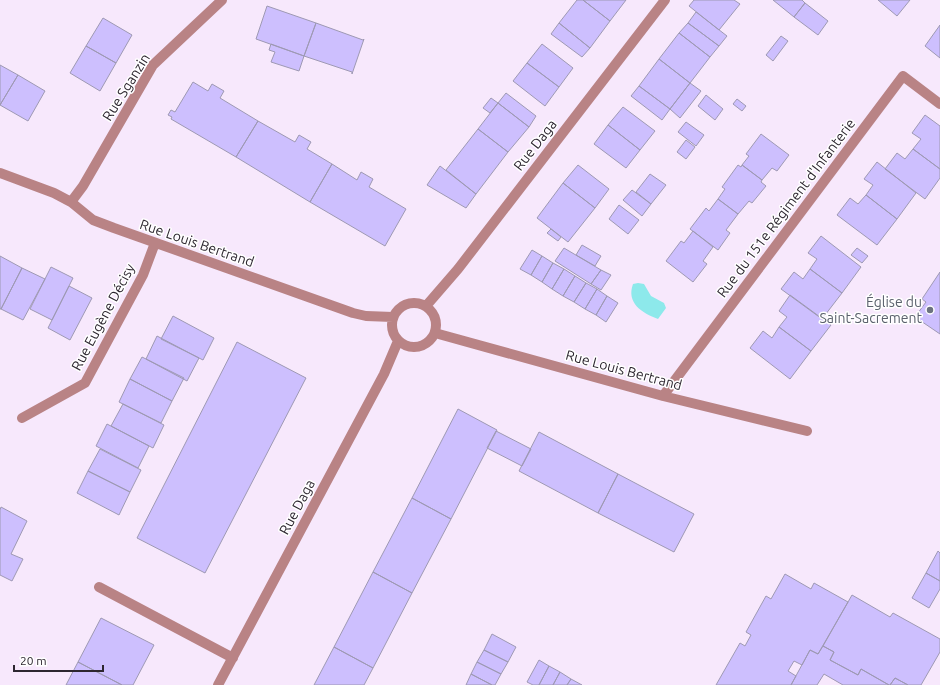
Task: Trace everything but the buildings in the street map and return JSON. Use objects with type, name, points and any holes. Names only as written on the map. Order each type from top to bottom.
[{"type":"street","name":"Rue Sganzin","points":[[71,202],[83,186],[153,65],[222,0]]},
{"type":"street","name":"Rue Daga","points":[[426,306],[468,256],[665,0]]},
{"type":"street","name":"Rue du 151e Régiment d'Infanterie","points":[[663,396],[903,76],[940,104]]},
{"type":"street","name":"Rue Louis Bertrand","points":[[0,173],[54,192],[71,202],[93,220],[353,313],[366,316],[393,317]]},
{"type":"street","name":"Rue Eugène Décisy","points":[[22,418],[85,383],[143,275],[155,242]]},
{"type":"street","points":[[420,303],[426,306],[434,315],[436,321],[435,333],[431,339],[419,347],[404,345],[398,341],[392,330],[393,317],[396,311],[407,304],[420,303]]},
{"type":"street","name":"Rue Louis Bertrand","points":[[435,333],[663,396],[807,431]]},
{"type":"street","name":"Rue Daga","points":[[218,685],[384,374],[398,341]]},
{"type":"street","points":[[99,587],[233,658]]},
{"type":"shaded area","points":[[633,284],[644,284],[651,296],[664,303],[666,308],[658,319],[646,314],[634,302],[631,291]]},
{"type":"place","name":"Église du Saint-Sacrement","points":[[930,310]]}]
